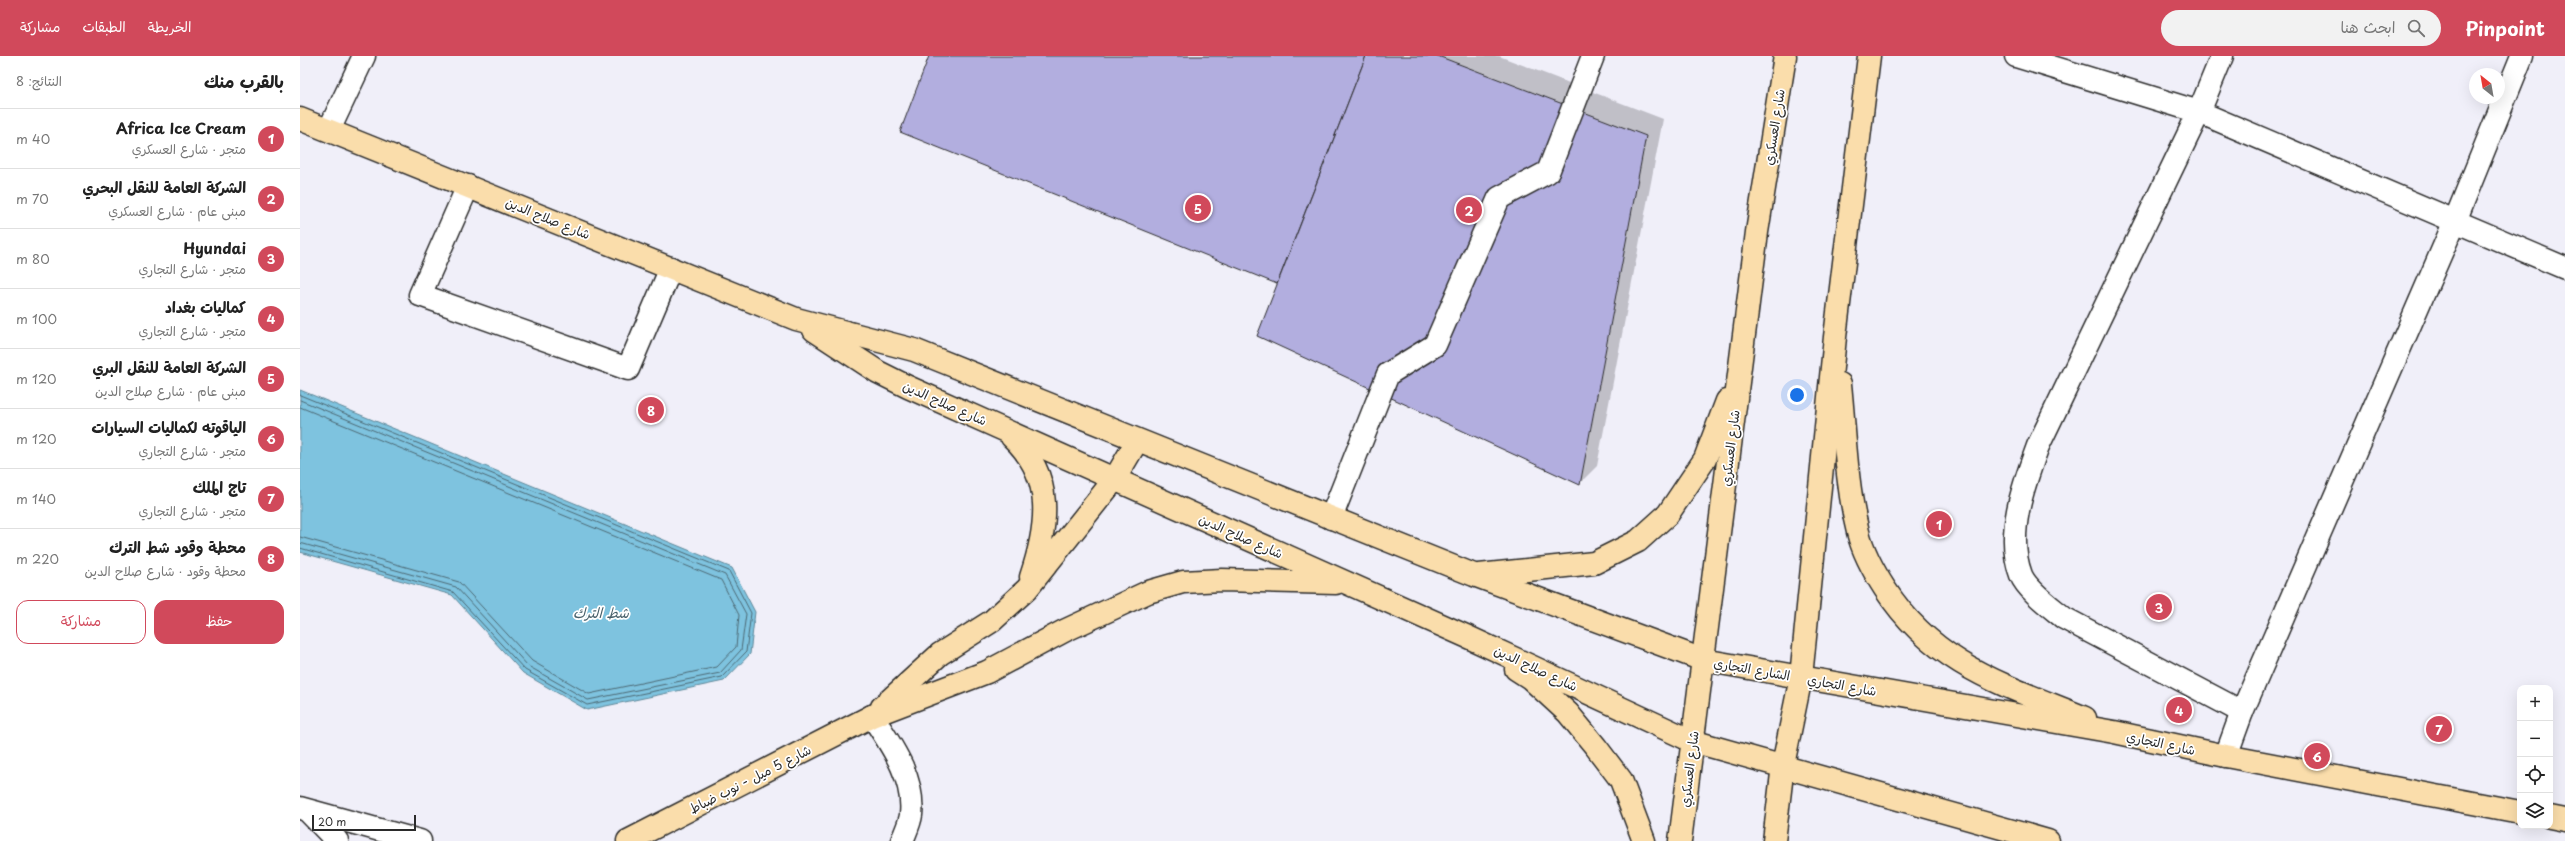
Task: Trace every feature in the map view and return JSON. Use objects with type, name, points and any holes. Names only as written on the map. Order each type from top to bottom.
[{"type":"main road","name":"شارع العسكري","points":[[1680,841],[1757,232],[1785,56]]},
{"type":"main road","points":[[1774,841],[1784,765],[1801,677],[1835,337],[1869,56]]},
{"type":"main road","name":"شارع صلاح الدين","points":[[300,119],[796,319],[914,350],[1137,441],[1474,575],[1703,660]]},
{"type":"main road","points":[[1474,575],[1594,563],[1638,541],[1668,514],[1705,459],[1728,399],[1757,232]]},
{"type":"main road","name":"شارع صلاح الدين","points":[[796,319],[878,372],[1114,480],[1468,637],[1692,740]]},
{"type":"main road","points":[[1835,337],[1849,474],[1858,533],[1877,576],[1893,601],[1926,638],[1961,664],[1984,676],[2125,735]]},
{"type":"main road","points":[[1006,430],[1022,446],[1034,462],[1041,479],[1045,498],[1042,538],[1027,589]]},
{"type":"main road","points":[[872,716],[940,654],[992,621],[1027,589],[1114,480],[1137,441]]},
{"type":"main road","points":[[872,716],[988,672],[1064,631],[1148,592],[1183,582],[1222,580],[1348,584]]},
{"type":"main road","points":[[1468,637],[1530,678],[1568,713],[1621,780],[1644,841]]},
{"type":"main road","name":"الشارع التجاري","points":[[1703,660],[1801,677]]},
{"type":"main road","name":"شارع التجاري","points":[[1801,677],[2125,735],[2226,756],[2517,811]]},
{"type":"main road","name":"شارع 5 ميل - نوب ضباط","points":[[628,841],[872,716]]},
{"type":"main road","points":[[1692,740],[2048,841]]},
{"type":"main road","points":[[2553,818],[2565,820]]},
{"type":"street","points":[[329,130],[364,56]]},
{"type":"street","points":[[1331,518],[1388,374],[1435,345],[1499,198],[1548,172],[1593,56]]},
{"type":"street","points":[[2016,56],[2198,112],[2565,268]]},
{"type":"street","points":[[2222,56],[2198,112],[2038,446],[2023,487],[2016,531],[2017,553],[2021,576],[2041,599],[2064,618],[2242,712]]},
{"type":"street","points":[[2226,756],[2242,712],[2456,221],[2522,56]]},
{"type":"street","points":[[468,186],[420,295],[628,369],[671,268]]},
{"type":"street","points":[[872,716],[897,755],[908,782],[911,815],[902,841]]},
{"type":"street","points":[[303,809],[336,841]]},
{"type":"street","points":[[303,809],[420,841]]},
{"type":"water","name":"شط الترك","points":[[300,390],[732,568],[755,612],[750,654],[724,681],[587,710],[523,673],[452,595],[300,552]]},
{"type":"building","points":[[929,56],[1366,56],[1277,284],[900,132]]},
{"type":"building","points":[[1366,56],[1438,56],[1646,136],[1580,485],[1257,336]]},
{"type":"place","name":"الشركة العامة للنقل البري","points":[[1198,208]]},
{"type":"place","name":"الشركة العامة للنقل البحري","points":[[1469,210]]},
{"type":"place","name":"محطة وقود شط الترك","points":[[651,410]]},
{"type":"place","name":"Africa Ice Cream","points":[[1939,524]]},
{"type":"place","name":"Hyundai","points":[[2159,607]]},
{"type":"place","name":"كماليات بغداد","points":[[2179,710]]},
{"type":"place","name":"تاج الملك","points":[[2439,729]]},
{"type":"place","name":"الياقوته لكماليات السيارات","points":[[2317,756]]}]
